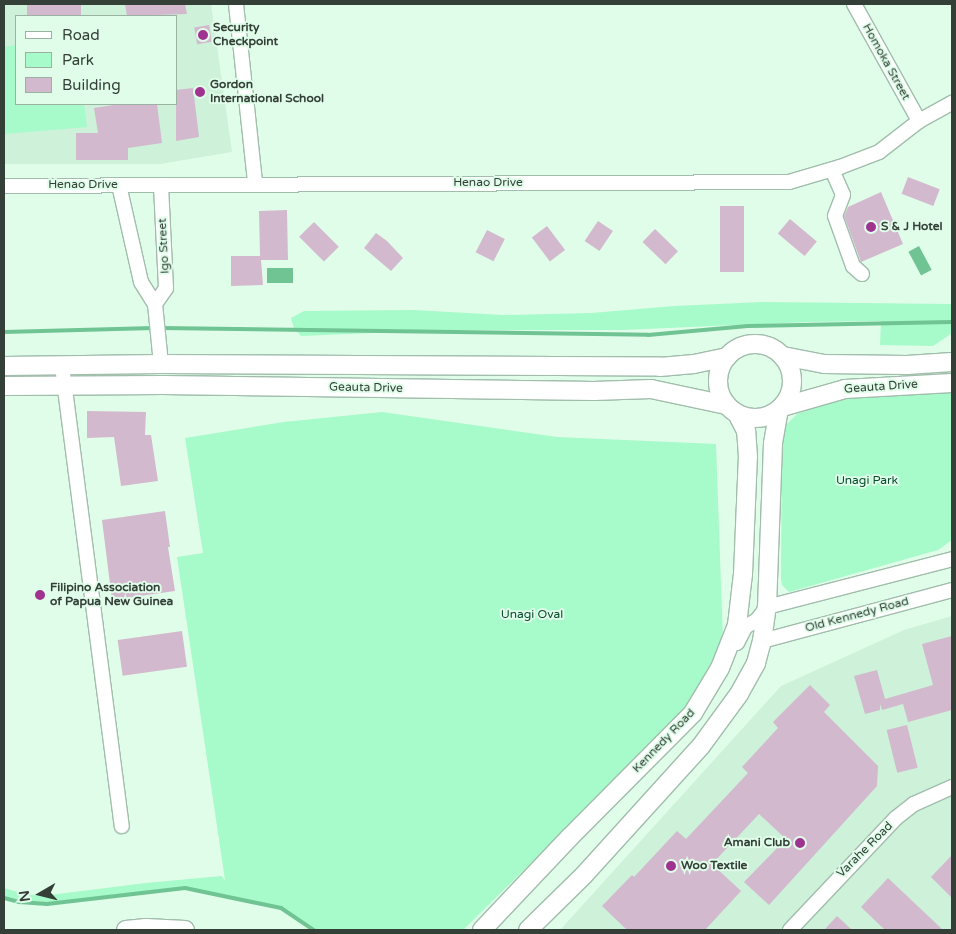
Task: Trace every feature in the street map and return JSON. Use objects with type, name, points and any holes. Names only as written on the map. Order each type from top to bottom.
[{"type":"main road","name":"Geauta Drive","points":[[4,366],[62,366],[160,357],[660,367],[694,364],[727,357],[737,349],[748,344],[761,344],[773,348],[783,356],[824,364],[907,365],[952,362]]},
{"type":"main road","points":[[528,930],[584,875],[701,746],[748,679],[756,663],[762,641],[767,607],[773,443],[781,409],[790,395],[793,382],[790,368],[783,356]]},
{"type":"main road","points":[[727,357],[721,366],[718,380],[721,396],[732,410]]},
{"type":"main road","name":"Geauta Drive","points":[[4,386],[163,385],[594,391],[651,389],[760,418],[781,409],[845,389],[952,383]]},
{"type":"main road","name":"Kennedy Road","points":[[482,930],[570,837],[693,713],[720,668],[737,625],[743,574],[748,457],[746,431],[732,410]]},
{"type":"main road","points":[[126,930],[146,928],[185,930]]},
{"type":"street","points":[[236,4],[255,183]]},
{"type":"street","name":"Homoka Street","points":[[854,4],[919,121]]},
{"type":"street","name":"Henao Drive","points":[[4,186],[255,183],[789,182],[832,170],[879,152],[919,121],[952,103]]},
{"type":"street","points":[[832,170],[844,195],[835,216],[853,266],[862,274]]},
{"type":"street","points":[[119,185],[141,282],[156,304]]},
{"type":"street","name":"Igo Street","points":[[160,357],[156,304],[166,288],[161,185]]},
{"type":"street","points":[[907,365],[918,357],[952,355]]},
{"type":"street","points":[[62,366],[101,617],[122,826]]},
{"type":"street","points":[[720,668],[728,663],[745,628],[757,620],[767,607],[952,559]]},
{"type":"street","name":"Old Kennedy Road","points":[[762,641],[952,590]]},
{"type":"street","name":"Varahe Road","points":[[790,930],[896,818],[914,804],[952,787]]},
{"type":"shaded area","name":"Gordon International School","points":[[4,4],[211,4],[232,152],[160,164],[4,164]]},
{"type":"shaded area","points":[[919,246],[932,270],[921,275],[908,252]]},
{"type":"shaded area","points":[[267,268],[293,268],[293,283],[267,283]]},
{"type":"shaded area","points":[[952,616],[952,930],[560,930],[781,686],[904,630]]},
{"type":"green space","points":[[15,45],[15,105],[84,105],[87,127],[4,134],[4,47]]},
{"type":"green space","points":[[763,302],[952,304],[952,333],[933,346],[880,345],[881,321],[807,322],[623,330],[444,330],[301,336],[294,328],[291,318],[304,311],[413,310],[503,315],[592,313],[674,306]]},
{"type":"green space","name":"Unagi Park","points":[[868,393],[952,393],[952,540],[938,550],[789,592],[782,585],[781,579],[782,435],[786,425],[797,414],[836,400]]},
{"type":"green space","name":"Unagi Oval","points":[[382,412],[557,437],[716,444],[723,640],[677,727],[574,821],[463,930],[314,930],[281,908],[185,888],[47,904],[19,902],[4,898],[4,888],[28,895],[50,895],[221,876],[225,880],[177,557],[203,553],[185,438],[284,422]]},
{"type":"building","points":[[27,4],[81,4],[81,15],[27,15]]},
{"type":"building","points":[[125,4],[185,4],[187,14],[157,15],[127,15]]},
{"type":"building","name":"Security Checkpoint","points":[[209,25],[212,42],[197,44],[194,28]]},
{"type":"building","points":[[193,88],[199,137],[176,141],[178,90]]},
{"type":"building","points":[[114,105],[157,105],[162,143],[128,148],[128,160],[76,160],[76,133],[98,133],[94,108]]},
{"type":"building","points":[[908,177],[940,189],[933,206],[902,194]]},
{"type":"building","name":"S & J Hotel","points":[[881,192],[903,244],[861,262],[844,216],[848,207]]},
{"type":"building","points":[[720,206],[744,206],[744,272],[720,272]]},
{"type":"building","points":[[287,210],[288,260],[261,260],[263,285],[231,286],[231,256],[260,256],[259,211]]},
{"type":"building","points":[[790,219],[817,241],[805,256],[778,234]]},
{"type":"building","points":[[598,221],[613,231],[600,251],[585,241]]},
{"type":"building","points":[[314,222],[339,247],[324,262],[299,237]]},
{"type":"building","points":[[547,226],[565,250],[550,261],[532,237]]},
{"type":"building","points":[[655,229],[678,251],[666,264],[642,242]]},
{"type":"building","points":[[487,230],[505,239],[493,261],[476,252]]},
{"type":"building","points":[[376,233],[387,241],[403,258],[391,271],[364,248]]},
{"type":"building","points":[[87,411],[146,412],[145,435],[151,435],[158,481],[121,486],[114,437],[87,438]]},
{"type":"building","points":[[165,511],[175,591],[112,600],[102,520]]},
{"type":"building","points":[[182,631],[187,667],[123,676],[118,640]]},
{"type":"building","points":[[952,636],[952,710],[908,722],[903,704],[882,710],[880,704],[880,710],[865,714],[854,676],[877,670],[885,699],[933,685],[922,644]]},
{"type":"building","points":[[810,685],[830,705],[824,712],[878,766],[877,786],[769,905],[744,882],[786,839],[759,814],[712,864],[741,891],[705,930],[627,930],[602,906],[632,875],[634,877],[677,831],[686,839],[748,773],[742,767],[778,728],[773,722]]},
{"type":"building","points":[[907,725],[918,768],[897,773],[887,730]]},
{"type":"building","points":[[952,855],[952,898],[931,877]]},
{"type":"building","points":[[888,878],[943,930],[885,930],[861,907]]},
{"type":"building","points":[[837,916],[852,930],[824,930]]},
{"type":"waterway","points":[[161,328],[648,335],[748,326],[952,322]]},
{"type":"waterway","points":[[4,332],[154,328]]},
{"type":"waterway","points":[[4,898],[19,902],[47,904],[185,888],[281,908],[314,930]]},
{"type":"place","name":"Security Checkpoint","points":[[203,35]]},
{"type":"place","name":"Gordon International School","points":[[200,92]]},
{"type":"place","name":"S & J Hotel","points":[[871,227]]},
{"type":"place","name":"Filipino Association of Papua New Guinea","points":[[40,595]]},
{"type":"place","name":"Amani Club","points":[[800,843]]},
{"type":"place","name":"Woo Textile","points":[[671,866]]}]
